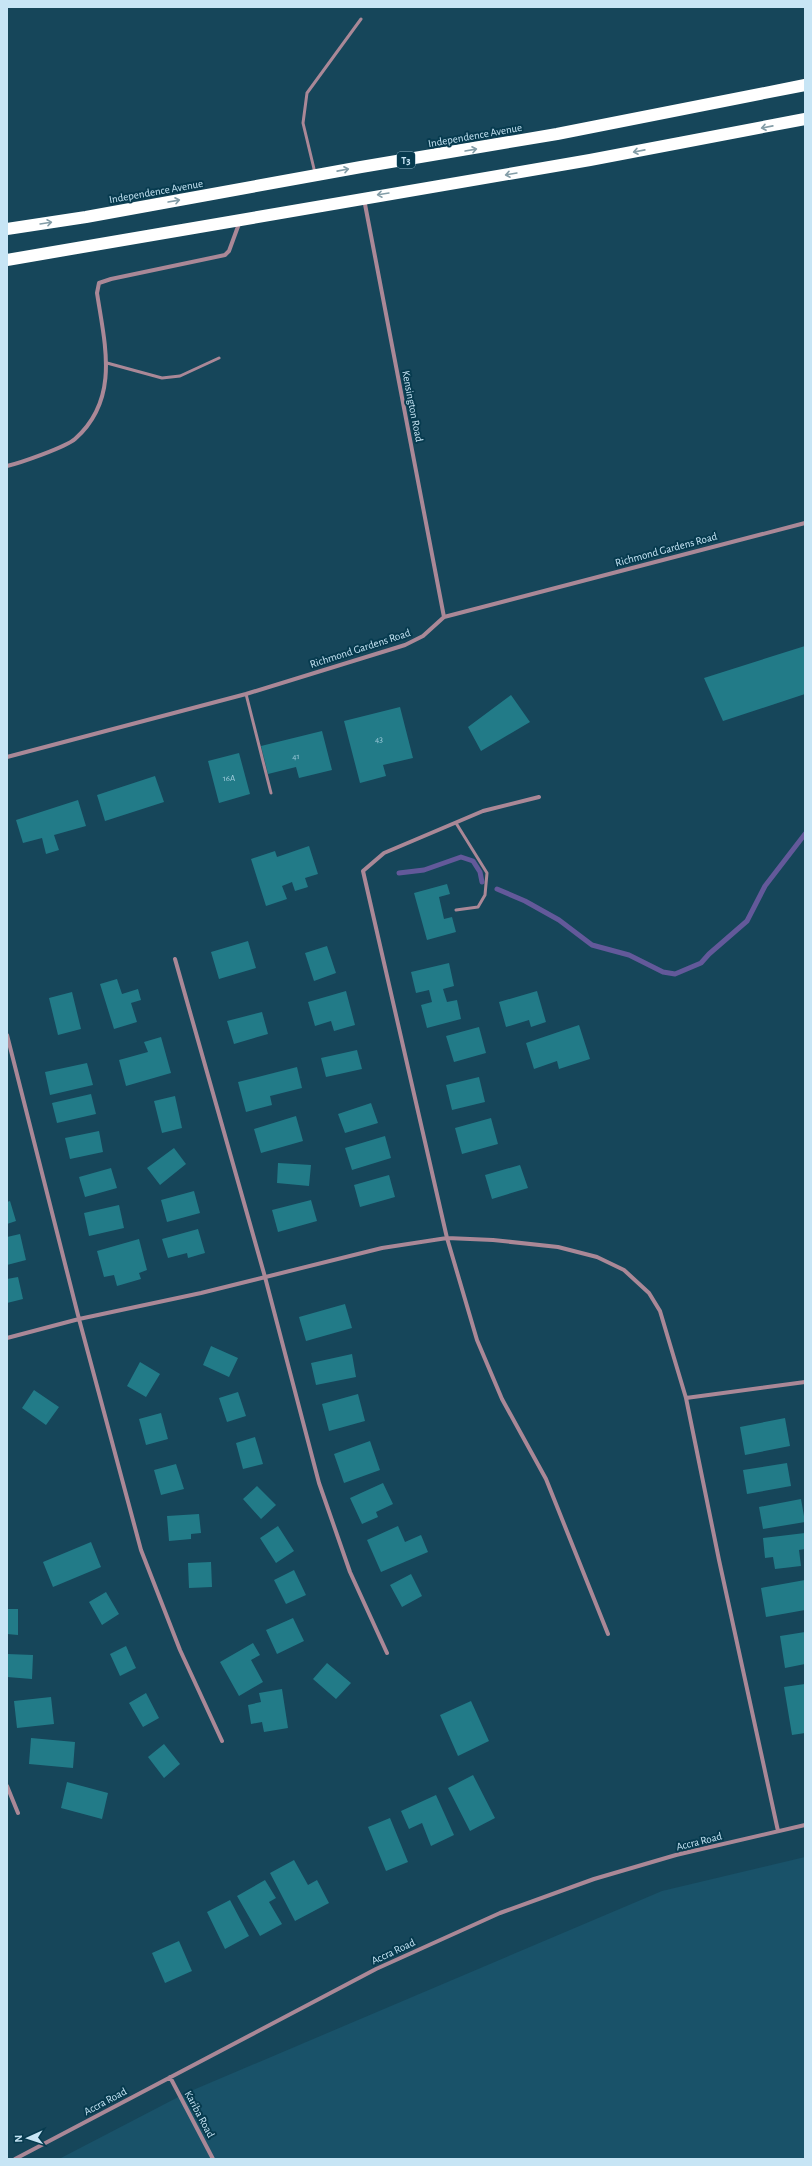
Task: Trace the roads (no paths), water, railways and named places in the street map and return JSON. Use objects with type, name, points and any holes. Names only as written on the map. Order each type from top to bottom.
[{"type":"highway","name":"Independence Avenue","points":[[7,230],[315,175],[550,136],[805,85]]},
{"type":"highway","points":[[7,260],[240,221],[364,197],[590,160],[805,120]]},
{"type":"street","name":"Kensington Road","points":[[364,197],[444,617]]},
{"type":"street","points":[[7,466],[74,440],[93,418],[104,395],[108,364],[97,293],[99,283],[111,279],[225,255],[229,252],[240,221]]},
{"type":"street","name":"Richmond Gardens Road","points":[[7,757],[246,694],[405,645],[423,636],[444,617],[805,523]]},
{"type":"street","points":[[539,797],[483,811],[384,853],[363,871],[447,1238],[477,1340],[502,1399],[546,1479],[608,1634]]},
{"type":"street","points":[[175,959],[265,1277],[319,1483],[350,1572],[387,1653]]},
{"type":"street","points":[[7,1035],[79,1319],[141,1550],[180,1650],[222,1741]]},
{"type":"street","points":[[7,1338],[79,1319],[201,1293],[382,1248],[447,1238],[493,1240],[558,1247],[597,1257],[624,1270],[649,1293],[660,1311],[686,1398],[719,1560],[778,1831]]},
{"type":"street","points":[[686,1398],[805,1382]]},
{"type":"street","points":[[7,1786],[18,1814]]},
{"type":"street","name":"Accra Road","points":[[15,2159],[376,1969],[500,1913],[601,1877],[676,1855],[805,1826]]},
{"type":"street","name":"Kariba Road","points":[[170,2077],[213,2159]]},
{"type":"lane","points":[[315,175],[303,123],[307,93],[361,20]]},
{"type":"lane","points":[[108,364],[162,378],[180,376],[219,358]]},
{"type":"lane","points":[[246,694],[271,793]]},
{"type":"lane","points":[[456,823],[487,873],[485,895],[478,907],[456,910]]},
{"type":"waterway","points":[[497,889],[525,901],[559,920],[592,945],[629,955],[663,972],[675,974],[701,963],[709,954],[747,921],[765,886],[805,834]]},
{"type":"waterway","points":[[399,873],[424,870],[461,857],[473,861],[480,872],[482,882]]}]
